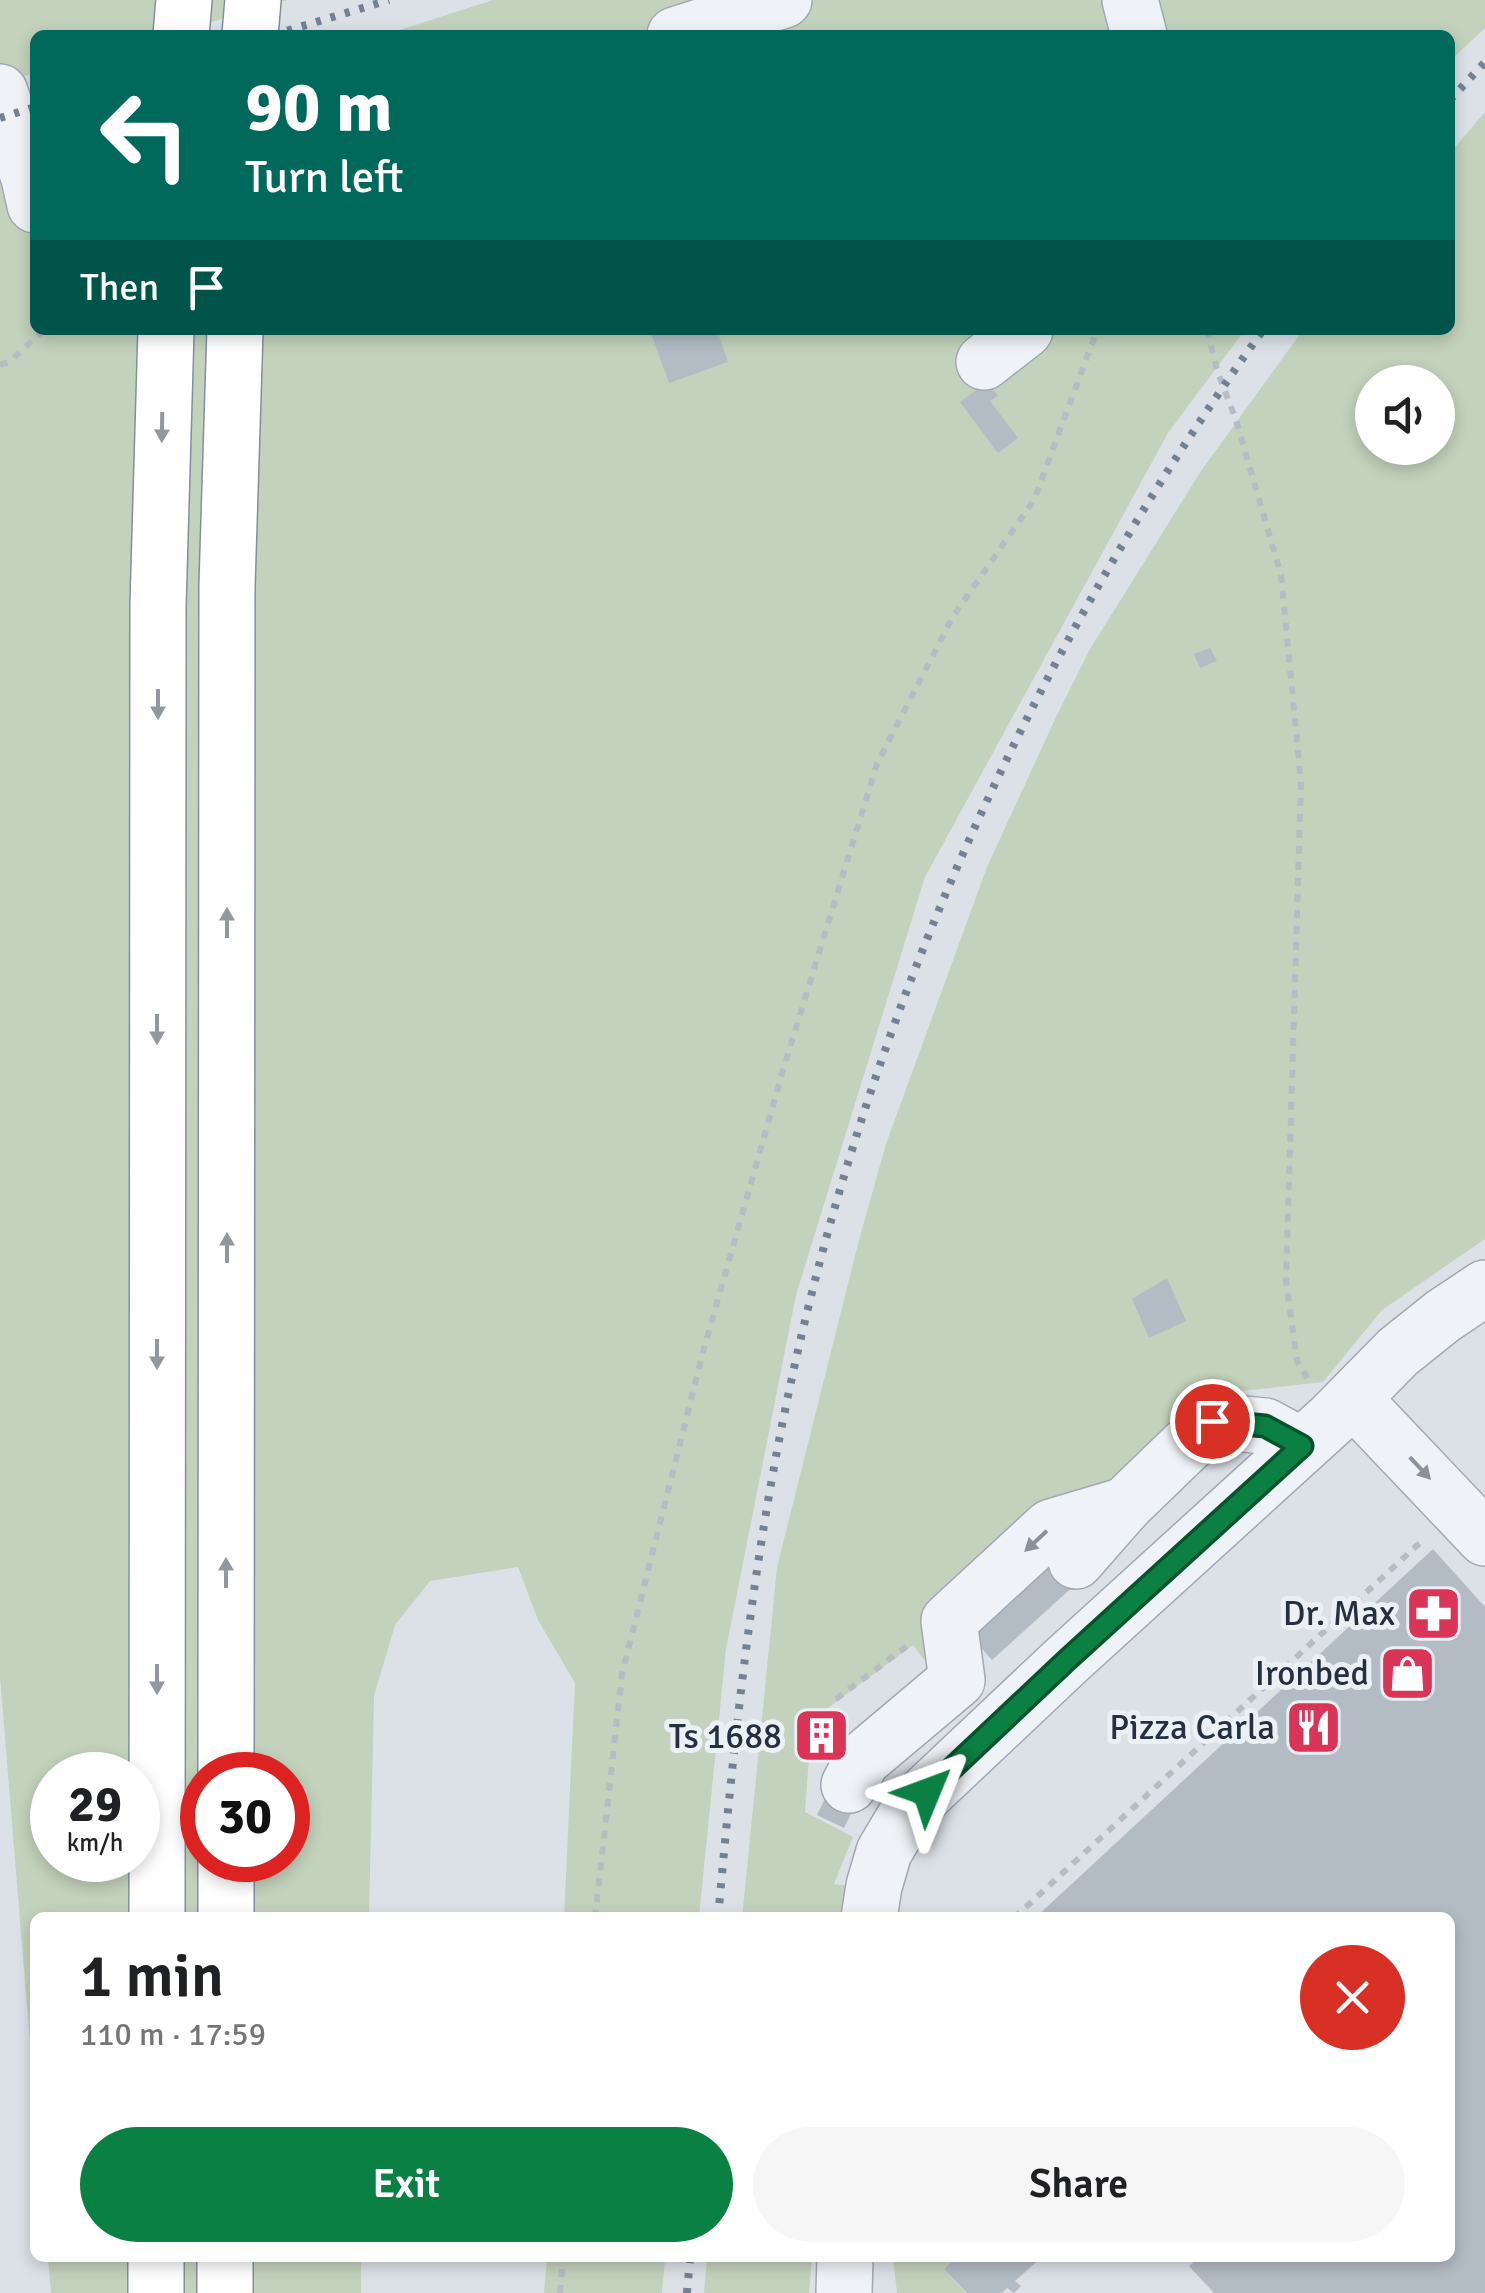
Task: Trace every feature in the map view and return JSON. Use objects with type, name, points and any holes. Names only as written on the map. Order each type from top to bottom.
[{"type":"highway","points":[[181,30],[184,0]]},
{"type":"highway","points":[[250,30],[253,0]]},
{"type":"highway","points":[[157,1912],[158,606],[166,335]]},
{"type":"highway","points":[[226,1752],[227,586],[235,335]]},
{"type":"highway","points":[[226,1882],[226,1912]]},
{"type":"highway","points":[[156,2262],[156,2293]]},
{"type":"highway","points":[[225,2293],[226,2262]]},
{"type":"street","points":[[691,30],[784,0]]},
{"type":"street","points":[[1130,0],[1137,30]]},
{"type":"street","points":[[0,92],[30,182]]},
{"type":"street","points":[[870,1912],[884,1852],[903,1820],[927,1792],[1329,1421],[1398,1352],[1485,1288]]},
{"type":"street","points":[[1076,1561],[1125,1505],[1212,1421],[1265,1426],[1329,1421],[1459,1535]]},
{"type":"street","points":[[990,1731],[965,1704],[968,1664],[948,1622],[1051,1527],[1125,1505]]},
{"type":"street","points":[[849,1785],[862,1760],[968,1664]]},
{"type":"street","points":[[844,2293],[845,2262]]},
{"type":"path","points":[[0,365],[9,362],[39,335]]},
{"type":"path","points":[[596,1912],[622,1674],[708,1333],[877,764],[952,618],[1034,500],[1095,335]]},
{"type":"path","points":[[1209,335],[1281,575],[1301,782],[1286,1281],[1297,1360],[1329,1421]]},
{"type":"path","points":[[1021,1912],[1459,1535]]},
{"type":"path","points":[[560,2293],[563,2262]]},
{"type":"green space","points":[[0,0],[288,0],[183,30],[30,30],[30,74],[0,83]]},
{"type":"green space","points":[[493,0],[1485,0],[1485,28],[1455,56],[1455,30],[400,30]]},
{"type":"green space","points":[[1485,112],[1485,1239],[1382,1310],[1323,1382],[1217,1394],[1105,1496],[931,1669],[913,1645],[821,1713],[827,1723],[809,1737],[816,1748],[809,1758],[805,1812],[853,1837],[834,1884],[848,1886],[845,1912],[743,1912],[777,1567],[859,1240],[886,1144],[987,867],[1090,649],[1201,471],[1299,335],[1455,335],[1455,147]]},
{"type":"green space","points":[[30,137],[30,335],[1241,335],[1168,433],[925,877],[796,1295],[726,1649],[700,1912],[564,1912],[575,1683],[538,1620],[518,1567],[430,1581],[395,1625],[374,1696],[369,1912],[30,1912],[30,2043],[0,1677],[0,146]]},
{"type":"green space","points":[[48,2262],[361,2262],[361,2293],[51,2293]]},
{"type":"green space","points":[[547,2262],[665,2262],[662,2293],[544,2293]]},
{"type":"green space","points":[[707,2262],[812,2262],[809,2293],[704,2293]]},
{"type":"green space","points":[[893,2262],[952,2262],[944,2269],[966,2293],[897,2293]]},
{"type":"building","points":[[652,335],[719,335],[728,362],[669,383]]},
{"type":"building","points":[[987,382],[998,396],[990,401],[1018,438],[998,453],[960,402]]},
{"type":"building","points":[[1210,648],[1217,661],[1200,668],[1194,654]]},
{"type":"building","points":[[1167,1278],[1186,1321],[1149,1338],[1132,1299]]},
{"type":"building","points":[[1058,1541],[1088,1573],[992,1660],[962,1627]]},
{"type":"building","points":[[1433,1549],[1485,1607],[1485,2293],[1214,2293],[1189,2266],[1194,2262],[1455,2262],[1455,1912],[1041,1912]]},
{"type":"building","name":"Ts 1688","points":[[825,1727],[831,1734],[816,1745],[811,1737]]},
{"type":"building","points":[[835,1778],[862,1792],[844,1828],[817,1815]]},
{"type":"building","points":[[952,2262],[1036,2262],[1015,2281],[1021,2286],[1014,2293],[1007,2288],[1002,2293],[967,2293],[944,2269]]},
{"type":"railway","points":[[290,30],[389,0]]},
{"type":"railway","points":[[1455,95],[1485,62]]},
{"type":"railway","points":[[0,118],[30,109]]},
{"type":"railway","points":[[719,1912],[742,1683],[777,1451],[810,1300],[852,1151],[901,1006],[958,864],[1024,725],[1096,590],[1176,458],[1260,335]]},
{"type":"railway","points":[[687,2293],[690,2262]]},
{"type":"place","name":"Dr. Max","points":[[1434,1613]]},
{"type":"place","name":"Ironbed","points":[[1408,1673]]},
{"type":"place","name":"Pizza Carla","points":[[1314,1727]]},
{"type":"place","name":"Ts 1688","points":[[821,1736]]},
{"type":"route","points":[[927,1792],[1302,1446],[1265,1426],[1212,1421]]}]
